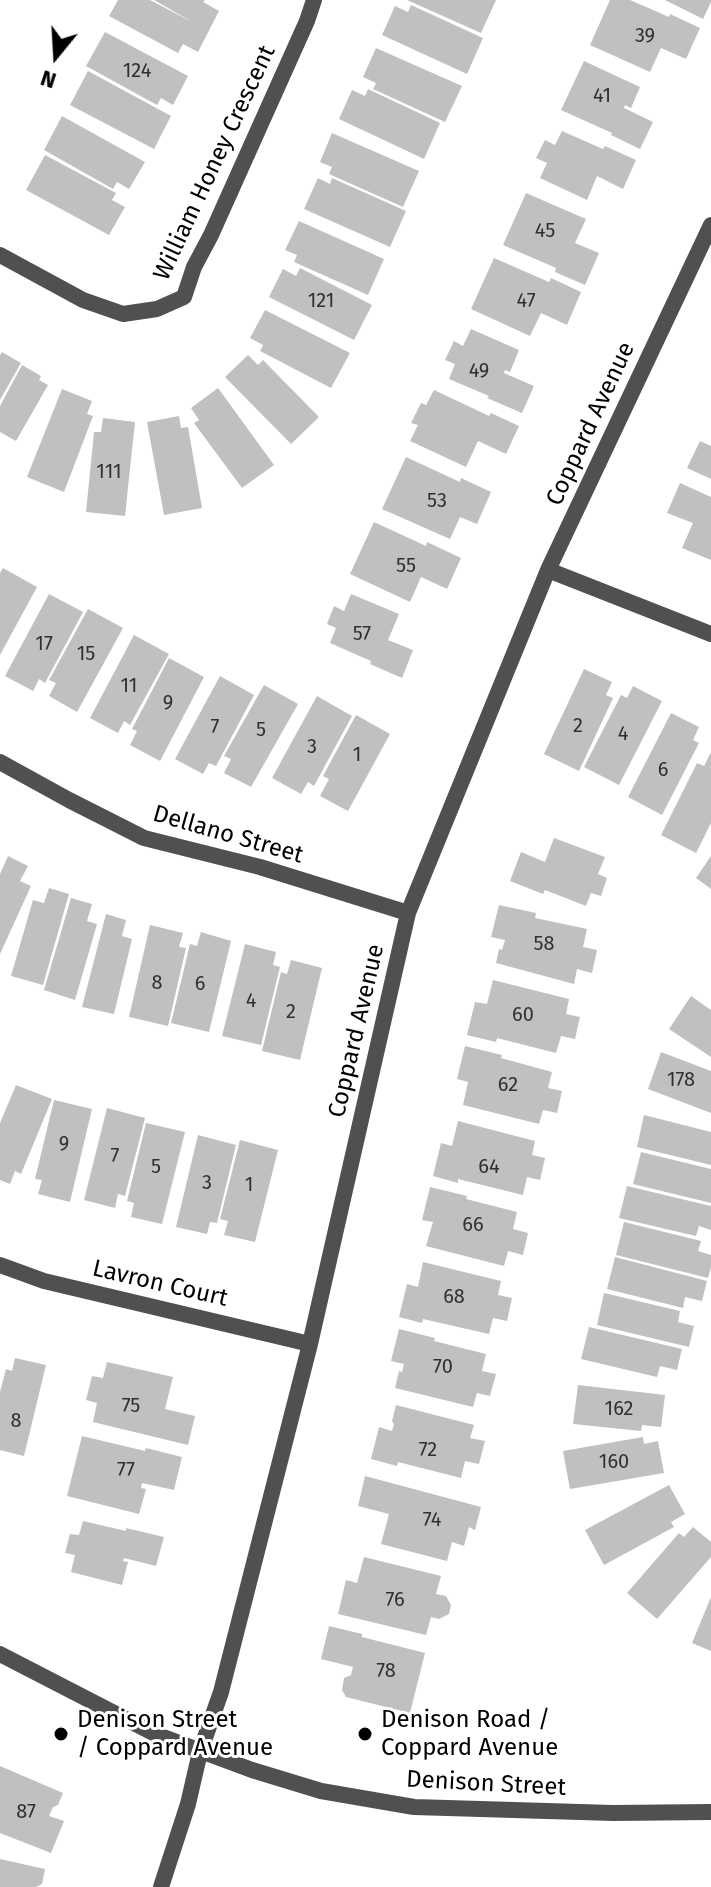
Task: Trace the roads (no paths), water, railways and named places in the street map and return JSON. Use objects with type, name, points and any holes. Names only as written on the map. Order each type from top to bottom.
[{"type":"street","name":"William Honey Crescent","points":[[0,255],[83,300],[123,314],[157,309],[184,297],[194,267],[314,0]]},
{"type":"street","name":"Coppard Avenue","points":[[161,1887],[188,1804],[200,1752],[221,1692],[310,1344],[408,913],[548,570],[711,225]]},
{"type":"street","points":[[548,570],[711,634]]},
{"type":"street","name":"Dellano Street","points":[[0,762],[144,838],[260,867],[408,913]]},
{"type":"street","name":"Lavron Court","points":[[0,1265],[44,1281],[310,1344]]},
{"type":"street","name":"Denison Street","points":[[0,1654],[155,1734],[200,1752],[321,1791],[414,1807],[599,1813],[711,1812]]},
{"type":"place","name":"Denison Street / Coppard Avenue","points":[[61,1734]]},
{"type":"place","name":"Denison Road / Coppard Avenue","points":[[365,1734]]}]
